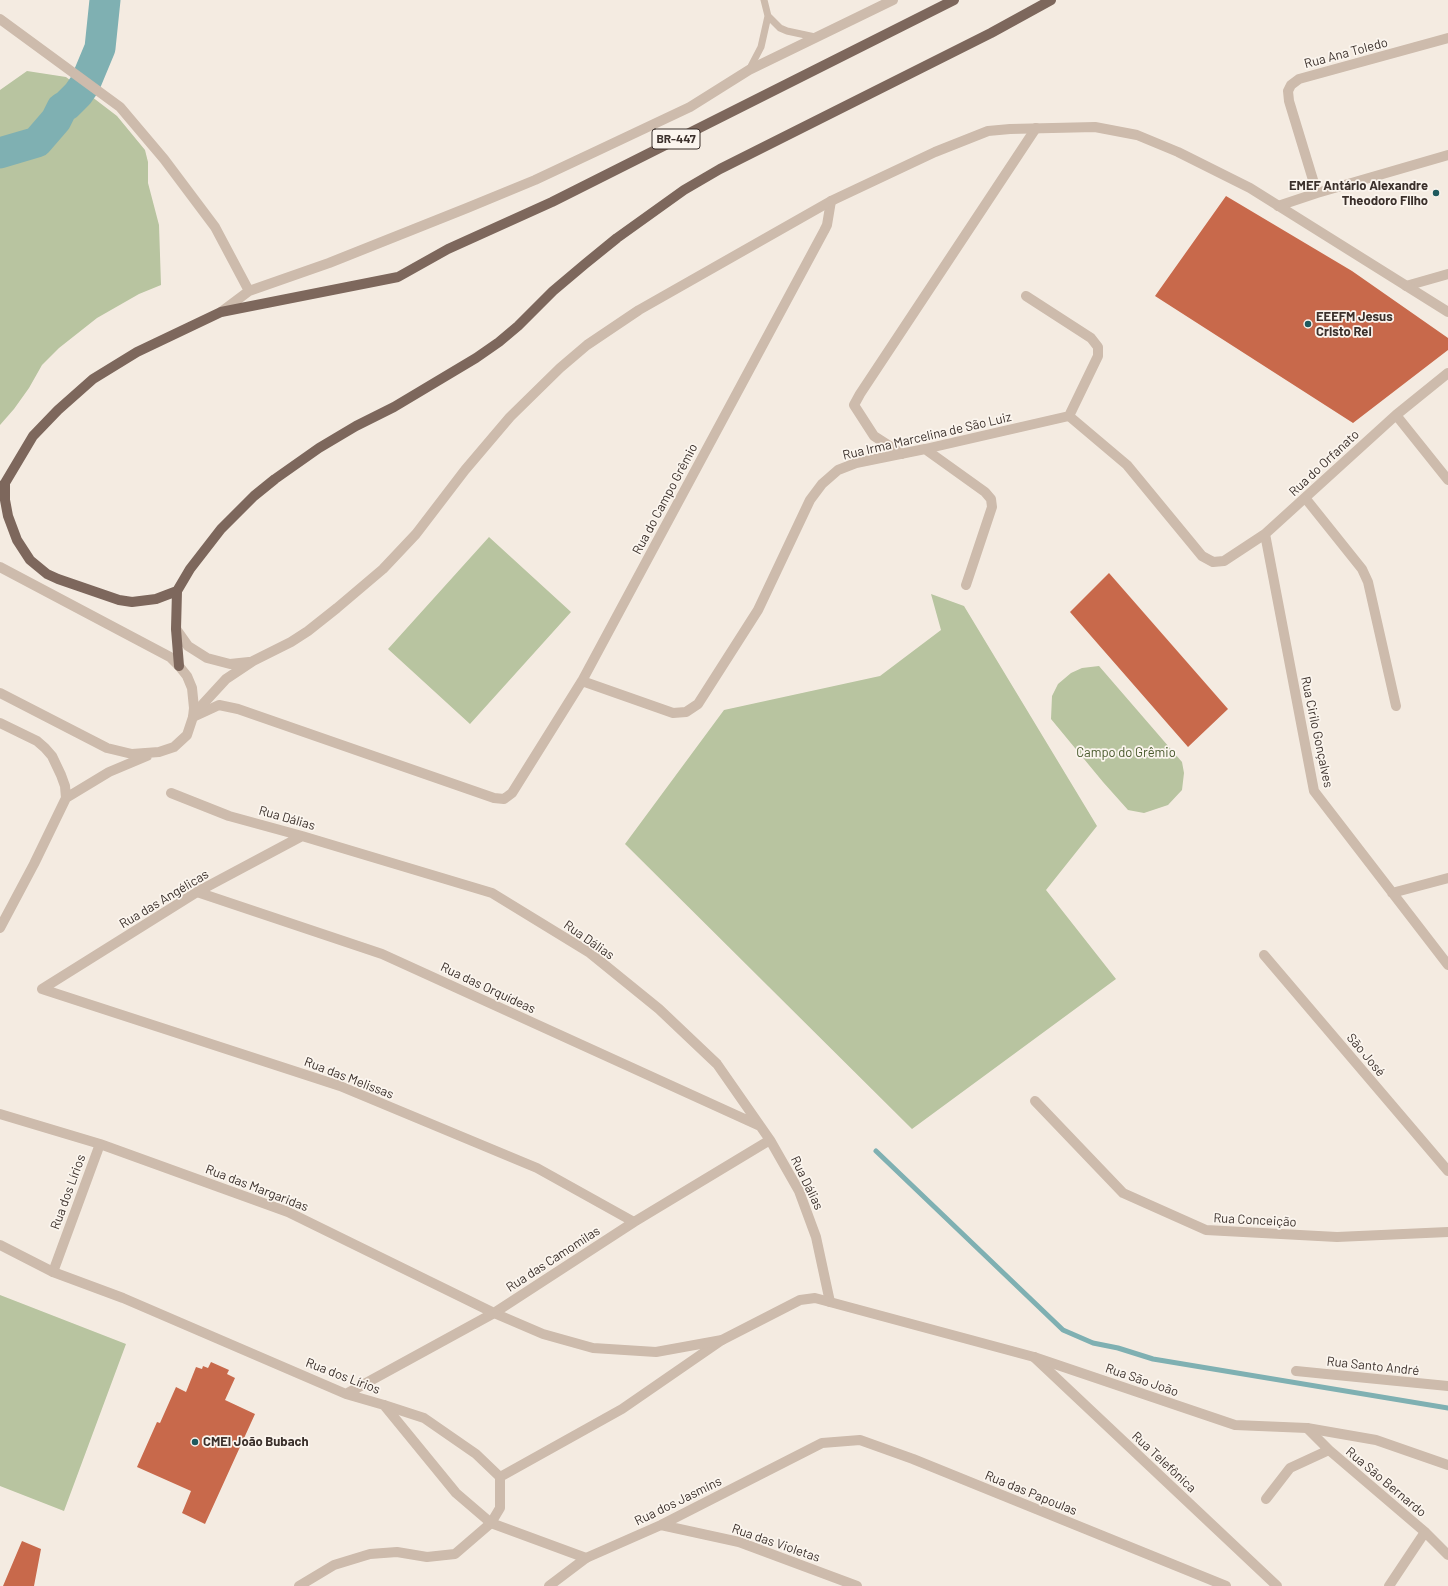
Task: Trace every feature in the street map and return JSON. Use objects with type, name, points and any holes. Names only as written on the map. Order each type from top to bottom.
[{"type":"main road","name":"BR-447","points":[[222,312],[398,276],[454,246],[552,202],[954,0]]},
{"type":"main road","points":[[180,666],[176,629],[177,591],[190,568],[220,529],[254,496],[275,479],[319,448],[356,426],[394,407],[476,358],[499,342],[564,282],[617,238],[650,213],[720,169],[991,33],[1051,0]]},
{"type":"main road","points":[[177,591],[156,599],[132,602],[119,600],[47,574],[30,560],[17,540],[8,516],[3,486],[33,436],[58,410],[93,380],[137,352],[222,312]]},
{"type":"street","points":[[222,312],[249,291],[329,263],[535,180],[690,107],[749,70],[893,0]]},
{"type":"street","points":[[0,19],[120,108],[164,159],[215,227],[249,291]]},
{"type":"street","name":"Rua Ana Toledo","points":[[1317,193],[1289,101],[1288,91],[1291,85],[1299,79],[1448,38]]},
{"type":"street","points":[[0,928],[34,864],[66,798],[109,772],[128,763],[167,750],[181,742],[186,735],[193,717],[214,691],[231,676],[253,661],[291,642],[308,631],[383,569],[416,534],[465,470],[510,417],[560,368],[587,345],[639,310],[831,201],[935,152],[988,131],[1036,128],[1095,127],[1137,136],[1178,152],[1250,188],[1448,312]]},
{"type":"street","points":[[902,454],[874,436],[854,405],[1036,128]]},
{"type":"street","points":[[1278,206],[1317,193],[1448,155]]},
{"type":"street","name":"Rua do Campo Grêmio","points":[[193,717],[219,705],[238,709],[494,798],[504,799],[512,793],[582,681],[824,231],[827,225],[831,201]]},
{"type":"street","points":[[1406,286],[1448,274]]},
{"type":"street","points":[[1026,296],[1092,338],[1098,347],[1098,356],[1069,416]]},
{"type":"street","name":"Rua do Orfanato","points":[[1069,416],[1127,465],[1202,556],[1213,562],[1224,561],[1265,534],[1306,499],[1396,415],[1448,373]]},
{"type":"street","points":[[1396,415],[1448,480]]},
{"type":"street","name":"Rua Irma Marcelina de São Luiz","points":[[582,681],[673,713],[686,712],[698,704],[758,610],[800,518],[810,500],[822,484],[838,470],[856,463],[1069,416]]},
{"type":"street","points":[[925,449],[985,492],[991,499],[992,506],[966,585]]},
{"type":"street","points":[[1306,499],[1362,569],[1368,582],[1396,706]]},
{"type":"street","name":"Rua Cirilo Gonçalves","points":[[1265,534],[1314,791],[1448,965]]},
{"type":"street","points":[[0,567],[170,657],[180,666],[187,676],[192,688],[194,698],[193,717]]},
{"type":"street","points":[[176,629],[188,646],[207,658],[230,664],[241,664],[253,661]]},
{"type":"street","points":[[0,693],[107,748],[132,754],[144,754],[167,750]]},
{"type":"street","points":[[0,723],[38,741],[48,752],[57,764],[65,786],[66,798]]},
{"type":"street","name":"Rua Dálias","points":[[171,793],[229,816],[302,836],[492,893],[590,953],[659,1009],[717,1064],[770,1140],[799,1191],[816,1236],[830,1302]]},
{"type":"street","name":"Rua das Angélicas","points":[[42,990],[197,892],[302,836]]},
{"type":"street","points":[[1392,893],[1448,878]]},
{"type":"street","name":"Rua das Orquídeas","points":[[197,892],[382,954],[760,1126]]},
{"type":"street","name":"São José","points":[[1264,955],[1448,1171]]},
{"type":"street","name":"Rua das Melissas","points":[[42,990],[340,1086],[537,1168],[634,1222]]},
{"type":"street","name":"Rua Conceição","points":[[1035,1101],[1123,1193],[1206,1230],[1337,1237],[1448,1232]]},
{"type":"street","name":"Rua das Margaridas","points":[[0,1114],[100,1144],[288,1212],[494,1313],[544,1334],[593,1348],[656,1352],[722,1340]]},
{"type":"street","name":"Rua das Camomilas","points":[[346,1394],[494,1313],[634,1222],[770,1140]]},
{"type":"street","name":"Rua dos Lírios","points":[[53,1272],[100,1144]]},
{"type":"street","name":"Rua dos Lírios","points":[[0,1245],[53,1272],[123,1298],[346,1394],[384,1405],[456,1493],[491,1523],[586,1558]]},
{"type":"street","name":"Rua São João","points":[[722,1340],[800,1300],[815,1298],[1034,1357],[1235,1425],[1307,1428],[1376,1440],[1448,1465]]},
{"type":"street","points":[[500,1477],[622,1409],[722,1340]]},
{"type":"street","name":"Rua Telefônica","points":[[1034,1357],[1277,1586]]},
{"type":"street","name":"Rua Santo André","points":[[1296,1371],[1448,1386]]},
{"type":"street","points":[[299,1586],[334,1565],[370,1554],[397,1552],[427,1557],[455,1554],[491,1523],[500,1508],[500,1477],[476,1454],[424,1418],[384,1405]]},
{"type":"street","name":"Rua São Bernardo","points":[[1307,1428],[1329,1450],[1425,1532],[1448,1555]]},
{"type":"street","name":"Rua das Papoulas","points":[[822,1443],[860,1440],[912,1459],[1226,1586]]},
{"type":"street","name":"Rua dos Jasmins","points":[[549,1586],[586,1558],[662,1525],[822,1443]]},
{"type":"street","points":[[1266,1499],[1290,1468],[1329,1450]]},
{"type":"street","name":"Rua das Violetas","points":[[662,1525],[739,1542],[856,1586]]},
{"type":"street","points":[[1389,1586],[1425,1532]]},
{"type":"lane","points":[[749,70],[761,47],[768,16],[764,0]]},
{"type":"lane","points":[[768,16],[780,28],[815,37]]},
{"type":"green space","points":[[27,71],[66,77],[117,116],[145,150],[148,162],[148,183],[159,225],[161,285],[139,294],[97,318],[59,348],[42,365],[29,388],[0,425],[0,90]]},
{"type":"green space","points":[[489,537],[571,612],[470,724],[388,649]]},
{"type":"green space","points":[[931,594],[964,606],[1097,826],[1046,890],[1116,979],[912,1129],[625,844],[724,710],[880,676],[941,630]]},
{"type":"green space","name":"Campo do Grêmio","points":[[1099,666],[1182,762],[1184,773],[1182,790],[1168,805],[1144,813],[1128,810],[1051,719],[1052,696],[1058,684],[1071,673],[1082,668]]},
{"type":"green space","points":[[0,1295],[126,1344],[64,1511],[0,1486]]},
{"type":"building","points":[[1226,196],[1352,271],[1448,338],[1448,350],[1353,423],[1155,296]]},
{"type":"building","points":[[1109,573],[1228,709],[1188,747],[1070,612]]},
{"type":"building","points":[[211,1362],[229,1370],[227,1374],[235,1378],[225,1400],[255,1414],[205,1524],[182,1513],[191,1491],[137,1467],[157,1422],[160,1423],[176,1387],[186,1392],[196,1367],[202,1369],[203,1366],[208,1368]]},
{"type":"building","points":[[22,1541],[41,1549],[34,1586],[3,1586]]},
{"type":"waterway","points":[[0,153],[37,142],[56,120],[62,108],[78,94],[85,84],[100,48],[105,0]]},
{"type":"waterway","points":[[876,1151],[1063,1330],[1093,1343],[1118,1348],[1153,1359],[1448,1408]]},
{"type":"place","name":"EMEF Antário Alexandre Theodoro Filho","points":[[1436,193]]},
{"type":"place","name":"EEEFM Jesus Cristo Rei","points":[[1308,324]]},
{"type":"place","name":"CMEI João Bubach","points":[[195,1442]]}]
